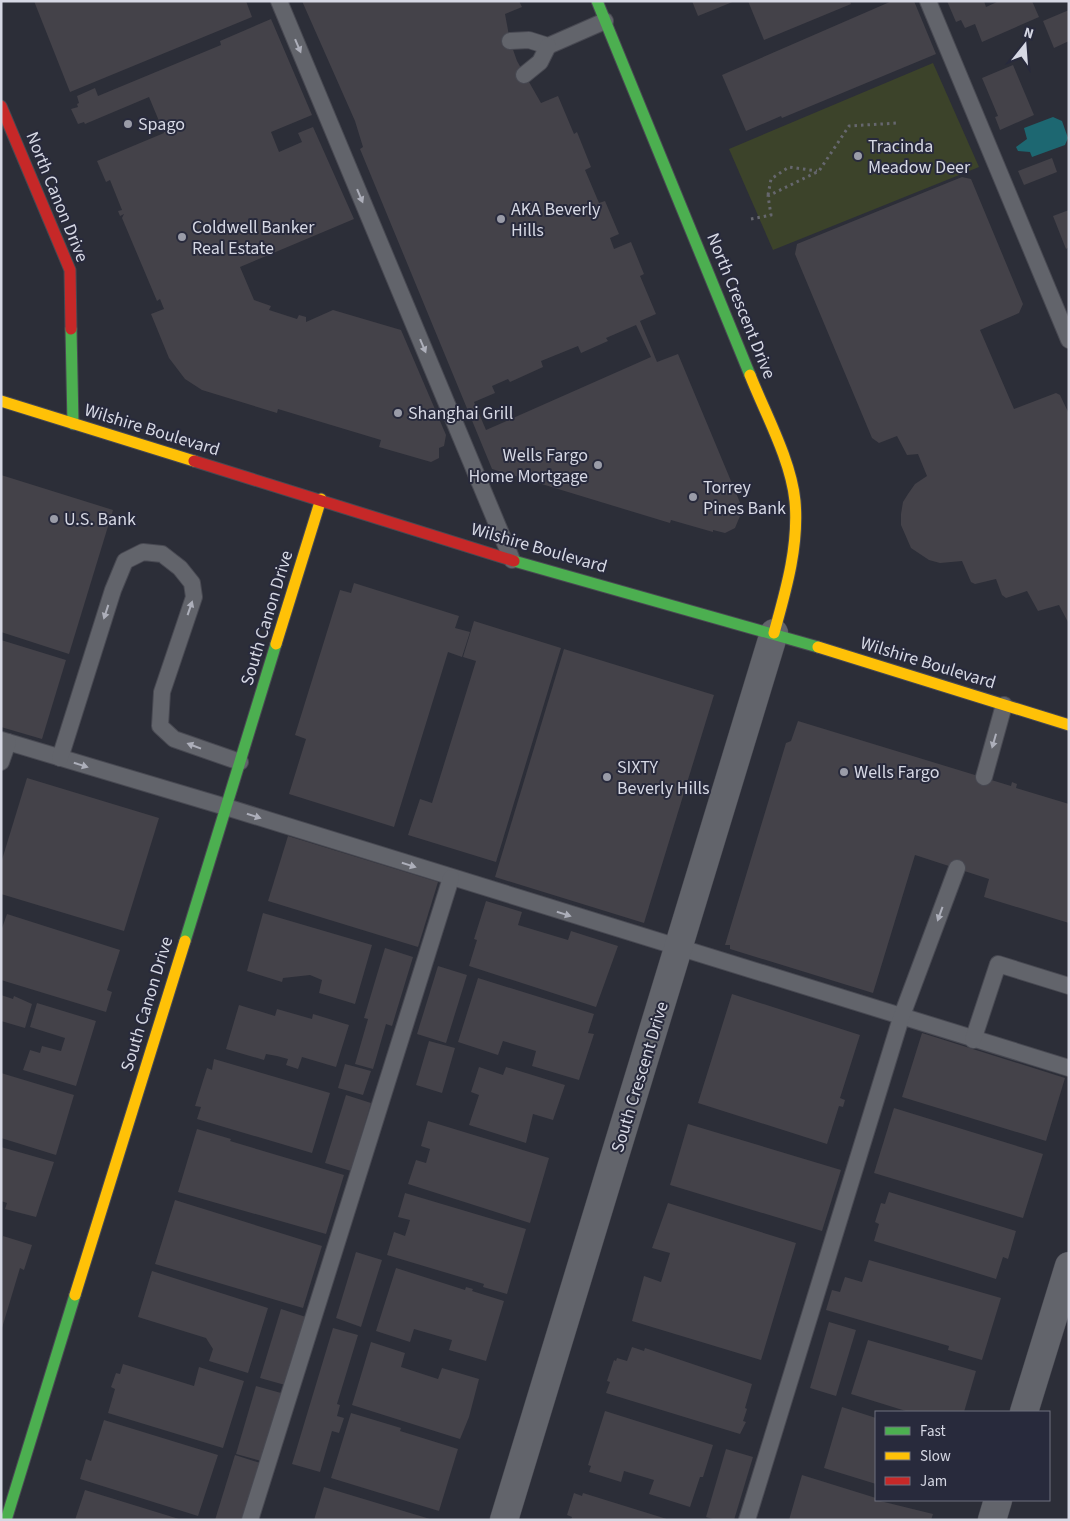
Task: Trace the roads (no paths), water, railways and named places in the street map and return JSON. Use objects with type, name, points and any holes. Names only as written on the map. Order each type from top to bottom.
[{"type":"street","name":"North Crescent Drive","points":[[597,1],[782,451],[795,499],[793,560],[774,634]]},
{"type":"street","name":"North Canon Drive","points":[[1,106],[70,270],[73,424]]},
{"type":"street","name":"Wilshire Boulevard","points":[[1,401],[512,560],[774,634],[1069,725]]},
{"type":"street","name":"South Canon Drive","points":[[6,1520],[321,499]]},
{"type":"street","name":"South Crescent Drive","points":[[504,1520],[774,634]]},
{"type":"street","points":[[1024,1411],[1069,1266]]},
{"type":"street","points":[[992,1520],[998,1501]]},
{"type":"lane","points":[[279,1],[512,560]]},
{"type":"lane","points":[[928,1],[1069,340]]},
{"type":"lane","points":[[524,75],[540,62],[548,46],[605,21]]},
{"type":"lane","points":[[510,41],[529,40],[548,46]]},
{"type":"lane","points":[[60,758],[113,590],[125,561],[143,552],[162,554],[180,568],[192,583],[194,597],[162,692],[160,726],[174,739],[240,762]]},
{"type":"lane","points":[[984,777],[1004,705]]},
{"type":"lane","points":[[1,762],[4,741],[226,807],[901,1018],[1069,1068]]},
{"type":"lane","points":[[747,1520],[901,1018],[957,868]]},
{"type":"lane","points":[[250,1520],[451,878]]},
{"type":"lane","points":[[973,1040],[998,964],[1069,986]]},
{"type":"water","points":[[1053,117],[1062,121],[1068,138],[1065,145],[1032,157],[1030,152],[1018,151],[1016,147],[1027,139],[1024,128]]},
{"type":"place","name":"Spago","points":[[128,124]]},
{"type":"place","name":"Tracinda Meadow Deer","points":[[858,156]]},
{"type":"place","name":"AKA Beverly Hills","points":[[501,219]]},
{"type":"place","name":"Coldwell Banker Real Estate","points":[[182,237]]},
{"type":"place","name":"Shanghai Grill","points":[[398,413]]},
{"type":"place","name":"Wells Fargo Home Mortgage","points":[[598,465]]},
{"type":"place","name":"Torrey Pines Bank","points":[[693,497]]},
{"type":"place","name":"U.S. Bank","points":[[54,519]]},
{"type":"place","name":"Wells Fargo","points":[[844,772]]},
{"type":"place","name":"SIXTY Beverly Hills","points":[[607,777]]}]
